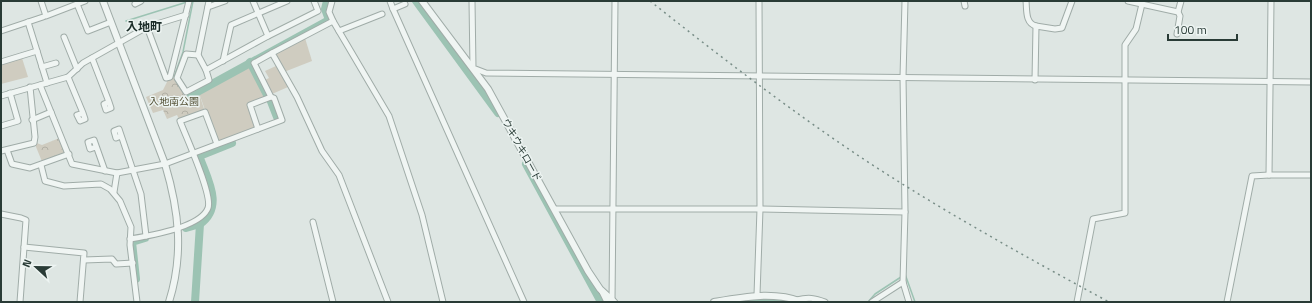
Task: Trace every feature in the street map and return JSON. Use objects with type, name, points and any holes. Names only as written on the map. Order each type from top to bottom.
[{"type":"street","points":[[41,1],[46,16],[85,1]]},
{"type":"street","points":[[103,1],[165,164],[172,187],[179,227],[176,272],[169,302]]},
{"type":"street","points":[[135,4],[141,1]]},
{"type":"street","points":[[147,27],[166,78],[170,77],[190,1]]},
{"type":"street","points":[[198,55],[186,54],[177,78],[186,92],[209,80],[206,70],[198,55],[209,1]]},
{"type":"street","points":[[208,8],[225,1]]},
{"type":"street","points":[[253,1],[268,36]]},
{"type":"street","points":[[223,61],[230,25],[287,1]]},
{"type":"street","points":[[206,70],[318,11],[314,1]]},
{"type":"street","points":[[332,1],[329,12],[333,21],[389,116],[422,215],[443,302]]},
{"type":"street","points":[[390,1],[524,302]]},
{"type":"street","name":"ウキウキロード","points":[[422,1],[488,89],[588,271],[611,302]]},
{"type":"street","points":[[472,1],[473,68],[486,73],[1311,82]]},
{"type":"street","points":[[611,302],[615,209],[616,1]]},
{"type":"street","points":[[757,296],[760,209],[759,1]]},
{"type":"street","points":[[905,1],[905,212],[903,282],[909,302]]},
{"type":"street","points":[[1026,1],[1028,19],[1032,25],[1055,29],[1062,28],[1072,1]]},
{"type":"street","points":[[1128,1],[1178,12]]},
{"type":"street","points":[[1177,34],[1180,16],[1178,12],[1181,1]]},
{"type":"street","points":[[1269,175],[1271,1]]},
{"type":"street","points":[[77,4],[88,31],[111,22]]},
{"type":"street","points":[[393,9],[405,4]]},
{"type":"street","points":[[1076,302],[1093,219],[1125,213],[1125,45],[1136,29],[1142,4]]},
{"type":"street","points":[[339,31],[382,14]]},
{"type":"street","points":[[1,96],[68,77],[92,58],[120,44],[147,27],[186,15]]},
{"type":"street","points":[[1,31],[43,18]]},
{"type":"street","points":[[40,85],[72,164],[117,173],[165,164],[282,120],[274,98],[270,96],[254,63],[333,21]]},
{"type":"street","points":[[28,22],[47,83]]},
{"type":"street","points":[[1035,80],[1036,26]]},
{"type":"street","points":[[64,37],[77,69]]},
{"type":"street","points":[[61,46],[67,43]]},
{"type":"street","points":[[1,62],[37,51]]},
{"type":"street","points":[[272,53],[296,97],[322,152],[339,175],[388,302]]},
{"type":"street","points":[[92,58],[109,102]]},
{"type":"street","points":[[42,67],[56,63]]},
{"type":"street","points":[[68,77],[83,113]]},
{"type":"street","points":[[1,151],[34,142],[35,137],[32,120],[30,87]]},
{"type":"street","points":[[1,126],[18,121],[10,93]]},
{"type":"street","points":[[258,129],[250,105],[270,96]]},
{"type":"street","points":[[32,120],[52,112]]},
{"type":"street","points":[[130,239],[179,227],[200,218],[208,208],[206,191],[180,121],[205,112],[217,144]]},
{"type":"street","points":[[121,136],[141,194],[146,236]]},
{"type":"street","points":[[96,147],[105,171]]},
{"type":"street","points":[[8,150],[12,164],[30,168],[69,154]]},
{"type":"street","points":[[41,165],[45,181],[49,183],[64,186],[101,184],[114,192],[131,227],[130,239],[137,302]]},
{"type":"street","points":[[114,192],[117,173]]},
{"type":"street","points":[[1227,302],[1252,176],[1311,175]]},
{"type":"street","points":[[555,209],[760,209],[905,212]]},
{"type":"street","points":[[1,214],[26,220],[20,302]]},
{"type":"street","points":[[313,222],[333,302]]},
{"type":"street","points":[[24,247],[79,251],[84,253],[80,302]]},
{"type":"street","points":[[84,260],[112,259],[116,264],[133,263]]},
{"type":"street","points":[[872,302],[903,282]]},
{"type":"street","points":[[714,302],[757,296],[799,301],[804,298],[814,298],[825,302]]},
{"type":"green space","points":[[305,38],[312,61],[284,72],[275,54]]},
{"type":"green space","points":[[22,58],[28,77],[1,84],[1,64]]},
{"type":"green space","points":[[249,65],[266,98],[250,105],[258,129],[217,144],[199,93]]},
{"type":"green space","points":[[276,66],[288,87],[272,94],[265,80],[269,78],[265,71]]},
{"type":"green space","name":"入地南公園","points":[[166,78],[177,78],[189,98],[199,93],[205,112],[180,121],[177,115],[167,119],[163,110],[153,113],[146,97],[163,90],[167,82]]},
{"type":"green space","points":[[62,137],[69,154],[43,164],[34,142],[42,145]]},
{"type":"waterway","points":[[174,77],[183,52],[193,1]]},
{"type":"waterway","points":[[190,96],[329,20],[325,9],[327,1]]},
{"type":"waterway","points":[[416,1],[498,113]]},
{"type":"waterway","points":[[126,21],[187,2]]},
{"type":"waterway","points":[[250,62],[267,95]]},
{"type":"waterway","points":[[270,99],[277,117]]},
{"type":"waterway","points":[[195,302],[200,224],[211,210],[213,201],[210,184],[200,158],[202,155],[232,143]]},
{"type":"waterway","points":[[526,164],[601,302]]},
{"type":"waterway","points":[[186,228],[200,224]]},
{"type":"waterway","points":[[136,279],[132,242],[145,238]]},
{"type":"waterway","points":[[905,274],[915,302]]},
{"type":"waterway","points":[[868,302],[875,294],[901,277]]},
{"type":"waterway","points":[[736,302],[784,302]]},
{"type":"railway","points":[[650,1],[759,85],[871,164],[959,218],[1109,302]]},
{"type":"district","name":"入地町","points":[[144,26]]}]
